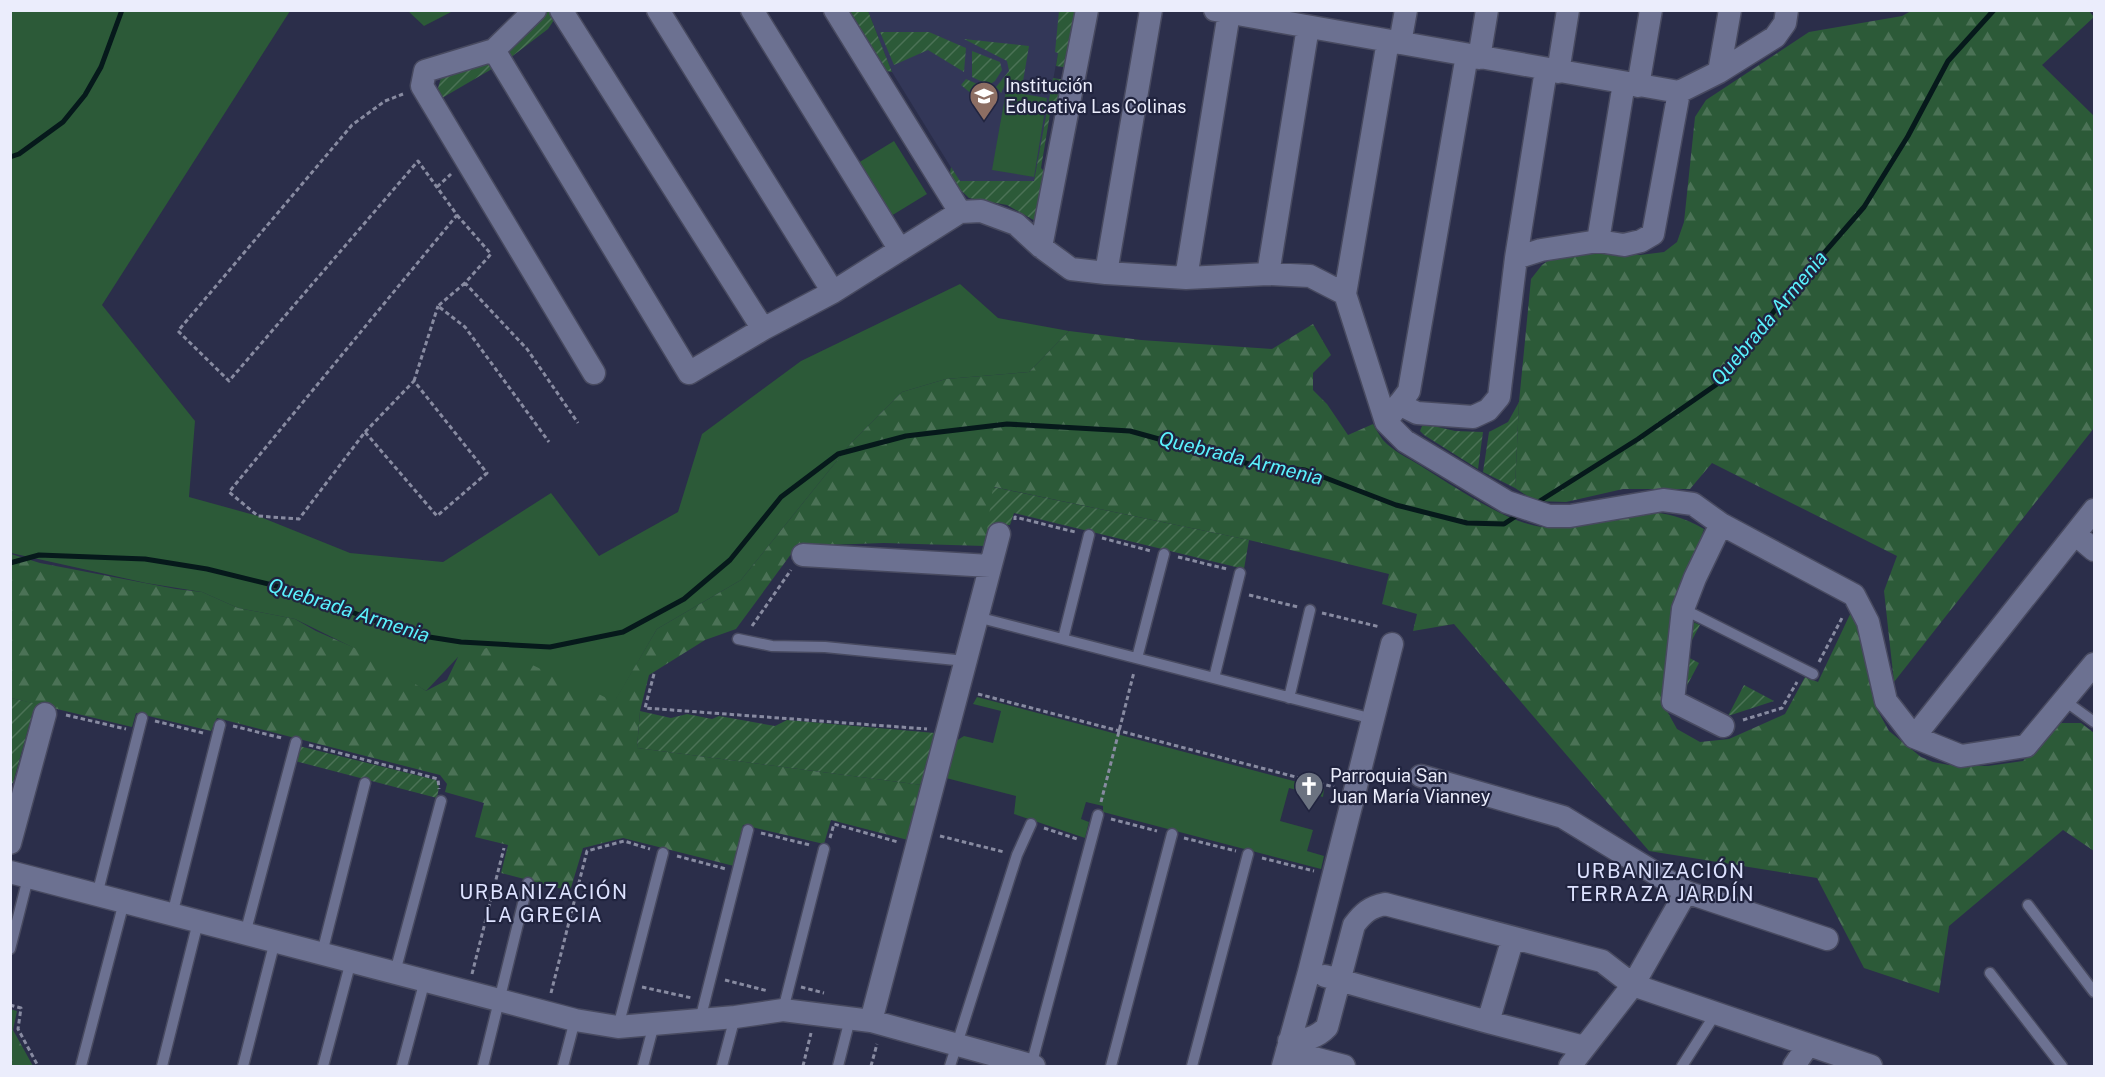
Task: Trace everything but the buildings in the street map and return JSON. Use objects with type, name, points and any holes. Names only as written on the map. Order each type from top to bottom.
[{"type":"street","points":[[535,10],[494,50],[426,71],[422,86],[594,373]]},
{"type":"street","points":[[561,10],[763,329]]},
{"type":"street","points":[[658,10],[833,292]]},
{"type":"street","points":[[752,10],[900,250]]},
{"type":"street","points":[[835,10],[960,212]]},
{"type":"street","points":[[1041,247],[1087,10]]},
{"type":"street","points":[[1106,273],[1151,10]]},
{"type":"street","points":[[1406,10],[1394,42],[1345,294],[1392,413],[1406,441],[1507,502],[1549,516],[1570,516],[1663,500],[1693,504],[1721,524],[1854,596],[1868,621],[1886,701],[1914,737],[1961,756],[2026,746],[2094,664]]},
{"type":"street","points":[[1392,413],[1409,391],[1473,57],[1487,10]]},
{"type":"street","points":[[1392,413],[1473,417],[1488,410],[1500,397],[1516,258],[1552,71],[1568,10]]},
{"type":"street","points":[[1598,241],[1631,84],[1651,10]]},
{"type":"street","points":[[1719,72],[1730,10]]},
{"type":"street","points":[[1186,278],[1233,12],[1319,22],[1394,42],[1679,92],[1719,72],[1775,37],[1785,23],[1787,10]]},
{"type":"street","points":[[1268,274],[1319,22]]},
{"type":"street","points":[[494,50],[689,373],[763,329],[833,292],[960,212],[981,211],[1016,224],[1041,247],[1071,269],[1186,278],[1268,274],[1311,276],[1345,294]]},
{"type":"street","points":[[1516,258],[1541,250],[1598,241],[1624,246],[1641,241],[1653,234],[1679,92]]},
{"type":"street","points":[[1914,737],[2094,510]]},
{"type":"street","points":[[1721,524],[1683,609],[1673,701],[1723,726]]},
{"type":"street","points":[[861,1020],[921,832],[999,534]]},
{"type":"street","points":[[2075,534],[2094,550]]},
{"type":"street","points":[[802,555],[990,566]]},
{"type":"street","points":[[1286,1053],[1309,972],[1392,644]]},
{"type":"street","points":[[10,843],[17,794],[54,720]]},
{"type":"street","points":[[1421,776],[1563,817],[1686,892],[1827,939]]},
{"type":"street","points":[[19,875],[575,1020],[618,1027],[654,1024],[703,1011],[735,1017],[785,1003],[861,1020],[1032,1066]]},
{"type":"street","points":[[1570,1066],[1633,985],[1686,892]]},
{"type":"street","points":[[1286,1053],[1303,1040],[1319,1035],[1327,1027],[1353,925],[1373,906],[1385,904],[1602,961],[1633,985],[1871,1066]]},
{"type":"street","points":[[1488,1022],[1513,938]]},
{"type":"street","points":[[1309,972],[1584,1047]]},
{"type":"street","points":[[1794,1066],[1808,1045]]},
{"type":"street","points":[[1286,1053],[1344,1066]]},
{"type":"lane","points":[[1063,639],[1089,535]]},
{"type":"lane","points":[[1137,658],[1164,554]]},
{"type":"lane","points":[[1214,678],[1240,573]]},
{"type":"lane","points":[[1683,609],[1808,672]]},
{"type":"lane","points":[[1289,698],[1310,610]]},
{"type":"lane","points":[[977,617],[1373,719]]},
{"type":"lane","points":[[740,640],[772,646],[825,647],[966,661]]},
{"type":"lane","points":[[2065,700],[2094,722]]},
{"type":"lane","points":[[97,895],[142,718]]},
{"type":"lane","points":[[172,915],[220,725]]},
{"type":"lane","points":[[245,934],[296,742]]},
{"type":"lane","points":[[322,953],[365,783]]},
{"type":"lane","points":[[395,972],[441,801]]},
{"type":"lane","points":[[1032,1066],[1098,815]]},
{"type":"lane","points":[[950,1066],[1017,855],[1031,824]]},
{"type":"lane","points":[[703,1011],[748,830]]},
{"type":"lane","points":[[1111,1066],[1172,834]]},
{"type":"lane","points":[[785,1003],[824,849]]},
{"type":"lane","points":[[618,1027],[663,853]]},
{"type":"lane","points":[[1192,1066],[1248,854]]},
{"type":"lane","points":[[10,949],[19,875]]},
{"type":"lane","points":[[483,1066],[528,883]]},
{"type":"lane","points":[[81,1066],[124,902]]},
{"type":"lane","points":[[2028,905],[2094,992]]},
{"type":"lane","points":[[162,1066],[198,922]]},
{"type":"lane","points":[[243,1066],[275,941]]},
{"type":"lane","points":[[323,1066],[351,961]]},
{"type":"lane","points":[[1990,973],[2062,1066]]},
{"type":"lane","points":[[402,1066],[424,980]]},
{"type":"lane","points":[[1682,1066],[1716,1013]]},
{"type":"lane","points":[[722,1066],[735,1017]]},
{"type":"lane","points":[[563,1066],[575,1020]]},
{"type":"lane","points":[[838,1066],[861,1020]]},
{"type":"lane","points":[[643,1066],[654,1024]]},
{"type":"path","points":[[422,86],[385,101],[352,125],[178,331],[229,381],[418,161],[457,215],[491,254],[465,283],[438,306],[414,381],[365,432],[299,519],[258,516],[229,492],[457,215]]},
{"type":"path","points":[[465,283],[527,349],[578,423]]},
{"type":"path","points":[[438,306],[465,327],[549,442]]},
{"type":"path","points":[[365,432],[437,516],[487,473],[414,381]]},
{"type":"path","points":[[999,534],[1004,528],[1012,528],[1016,517],[1240,573]]},
{"type":"path","points":[[740,640],[802,555]]},
{"type":"path","points":[[1723,726],[1782,708],[1808,672],[1854,596]]},
{"type":"path","points":[[1137,658],[1098,815],[1332,876]]},
{"type":"path","points":[[654,674],[645,708],[920,727],[947,732]]},
{"type":"path","points":[[959,689],[1354,793]]},
{"type":"path","points":[[54,720],[66,714],[139,732]]},
{"type":"path","points":[[142,718],[217,736]]},
{"type":"path","points":[[220,725],[226,724],[438,779],[441,801]]},
{"type":"path","points":[[1031,824],[1090,843]]},
{"type":"path","points":[[921,832],[1017,855]]},
{"type":"path","points":[[468,992],[504,848]]},
{"type":"path","points":[[547,1012],[587,850]]},
{"type":"path","points":[[711,976],[785,1003]]},
{"type":"path","points":[[629,984],[703,1011]]},
{"type":"path","points":[[10,1005],[21,1008],[18,1029],[38,1066]]},
{"type":"path","points":[[803,1066],[813,1028]]},
{"type":"shaded area","name":"Institución Educativa Las Colinas","points":[[868,11],[1066,11],[1034,182],[960,182],[892,72]]},
{"type":"green space","points":[[11,11],[290,11],[102,305],[195,421],[189,497],[258,516],[350,553],[443,562],[551,493],[599,556],[678,512],[702,434],[801,361],[960,284],[998,318],[1069,331],[1029,372],[946,379],[902,392],[852,442],[741,580],[657,629],[614,703],[458,657],[426,691],[360,651],[295,619],[238,608],[202,592],[146,583],[11,553]]},
{"type":"green space","points":[[408,11],[453,11],[424,26]]},
{"type":"green space","points":[[549,11],[555,11],[558,14],[548,29],[506,61],[509,45]]},
{"type":"green space","points":[[850,11],[868,11],[892,72],[887,71]]},
{"type":"green space","points":[[1059,11],[1079,11],[1069,68],[1056,66]]},
{"type":"green space","points":[[1911,11],[2089,11],[2094,17],[2042,65],[2094,116],[2094,428],[1894,682],[1884,591],[1897,556],[1712,463],[1690,489],[1623,489],[1566,502],[1535,501],[1515,488],[1519,402],[1531,279],[1542,265],[1559,253],[1640,255],[1664,252],[1677,242],[1684,222],[1695,117],[1706,100],[1809,32],[1902,16]]},
{"type":"green space","points":[[880,32],[929,32],[966,48],[964,72],[928,50],[894,65]]},
{"type":"green space","points":[[964,39],[1029,46],[1022,87],[1005,85],[1001,93],[996,87],[1009,71],[1007,61]]},
{"type":"green space","points":[[972,51],[1000,62],[1002,70],[995,81],[989,85],[972,77]]},
{"type":"green space","points":[[492,61],[497,66],[442,98],[438,88],[441,78]]},
{"type":"green space","points":[[1053,78],[1066,80],[1063,94],[1050,114],[1041,168],[1046,173],[1037,222],[1007,205],[969,198],[949,179],[951,167],[960,181],[1034,181]]},
{"type":"green space","points":[[966,79],[993,91],[995,99],[986,106],[961,85]]},
{"type":"green space","points":[[1006,91],[1047,98],[1034,177],[992,170]]},
{"type":"green space","points":[[894,141],[927,194],[891,216],[858,163]]},
{"type":"green space","points":[[1313,324],[1331,355],[1313,373],[1313,390],[1327,404],[1348,435],[1373,424],[1391,448],[1481,503],[1529,525],[1557,527],[1643,512],[1672,515],[1704,529],[1678,605],[1662,702],[1677,729],[1700,742],[1729,739],[1785,714],[1805,677],[1818,682],[1853,608],[1872,694],[1878,711],[1889,731],[1921,757],[1949,765],[1988,766],[2023,761],[2061,723],[2081,723],[2094,733],[2094,851],[2063,830],[1949,926],[1939,993],[1864,968],[1817,878],[1649,851],[1454,624],[1413,631],[1417,614],[1382,604],[1389,574],[1249,540],[994,487],[985,546],[884,543],[797,546],[736,629],[705,640],[649,675],[640,711],[637,748],[922,785],[908,840],[831,820],[824,844],[743,825],[734,866],[623,838],[583,848],[570,891],[501,873],[508,845],[475,837],[484,803],[445,792],[447,784],[440,775],[217,718],[211,731],[136,713],[132,727],[11,698],[11,554],[40,563],[202,592],[238,608],[295,619],[316,631],[371,655],[426,691],[447,680],[458,657],[493,646],[547,672],[555,679],[591,690],[614,702],[657,629],[741,580],[852,442],[902,392],[946,379],[1029,372],[1069,331],[1141,340],[1272,349]]},
{"type":"green space","points":[[1519,402],[1515,488],[1483,472],[1489,432],[1508,422]]},
{"type":"green space","points":[[1425,424],[1455,431],[1483,432],[1478,469],[1424,435],[1420,431]]},
{"type":"green space","points":[[993,487],[1249,540],[1244,569],[1014,513],[1010,525],[1003,525],[996,532],[987,530]]},
{"type":"green space","points":[[1686,619],[1700,625],[1684,655],[1699,663],[1683,693],[1678,691]]},
{"type":"green space","points":[[1744,685],[1774,701],[1728,716]]},
{"type":"green space","points":[[977,697],[1324,789],[1323,797],[1289,788],[1280,821],[1313,830],[1307,851],[1324,856],[1321,869],[1103,812],[1103,806],[1086,802],[1081,819],[1089,822],[1085,838],[1014,814],[1016,796],[946,778],[956,741],[964,736],[993,743],[1001,711],[973,704]]},
{"type":"green space","points":[[11,698],[42,705],[32,715],[11,784]]},
{"type":"green space","points":[[640,711],[671,718],[687,714],[712,719],[719,716],[775,726],[787,720],[935,733],[922,785],[637,748]]},
{"type":"green space","points":[[299,746],[436,780],[439,787],[437,798],[295,761]]},
{"type":"green space","points":[[10,1009],[17,1011],[13,1030],[33,1066],[11,1066]]},
{"type":"waterway","points":[[10,157],[19,154],[63,122],[85,95],[101,67],[122,10]]},
{"type":"waterway","name":"Quebrada Armenia","points":[[1535,504],[1638,439],[1720,382],[1778,306],[1864,207],[1908,136],[1948,61],[1994,10]]},
{"type":"waterway","name":"Quebrada Armenia","points":[[10,563],[39,555],[145,559],[207,569],[293,590],[410,634],[461,642],[550,647],[623,632],[684,599],[730,560],[781,497],[838,454],[906,436],[1007,424],[1130,431],[1249,464],[1305,470],[1396,505],[1467,523],[1504,524],[1519,514]]},
{"type":"place","name":"Institución Educativa Las Colinas","points":[[984,122]]},
{"type":"place","name":"Parroquia San Juan María Vianney","points":[[1309,812]]},
{"type":"district","name":"URBANIZACIÓN TERRAZA JARDÍN","points":[[1661,882]]},
{"type":"district","name":"URBANIZACIÓN LA GRECIA","points":[[544,904]]}]
